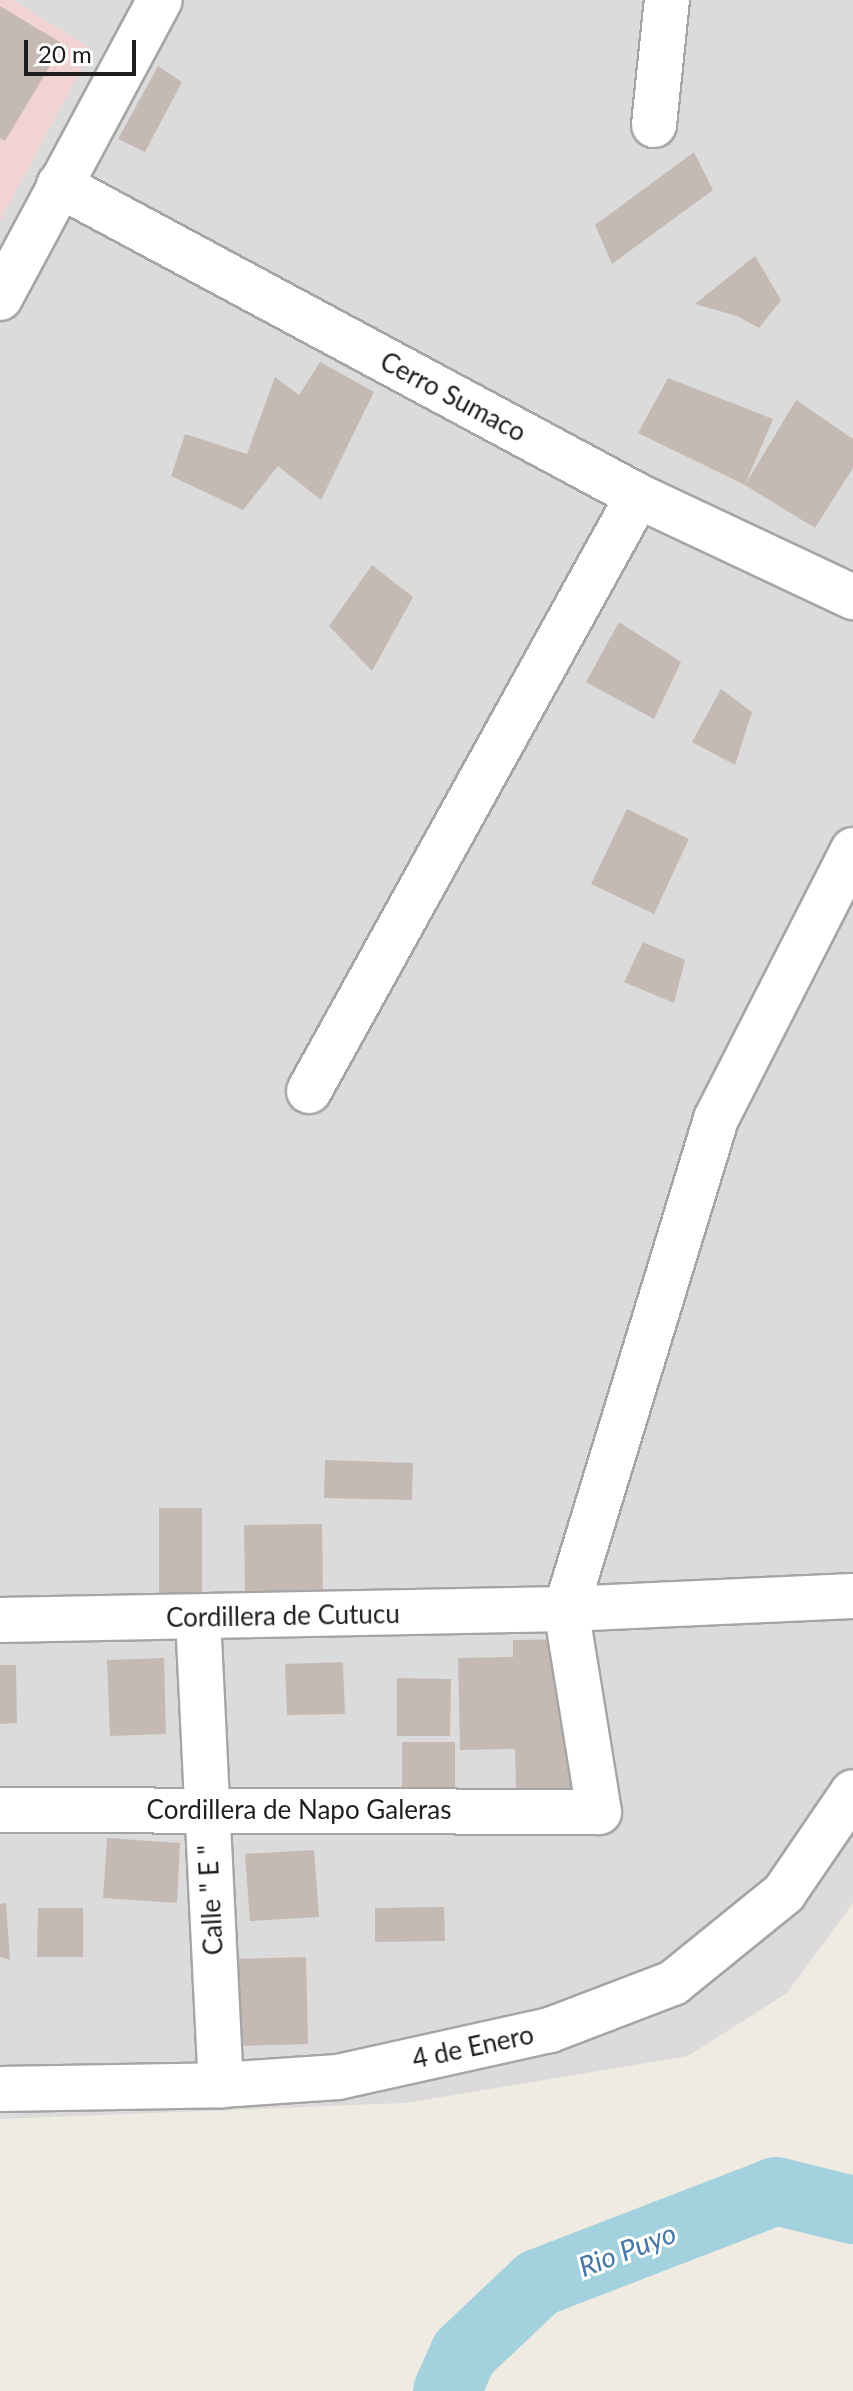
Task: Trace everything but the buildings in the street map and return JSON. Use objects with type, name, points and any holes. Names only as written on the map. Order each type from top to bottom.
[{"type":"street","points":[[0,298],[160,0]]},
{"type":"street","points":[[654,125],[667,0]]},
{"type":"street","name":"Cerro Sumaco","points":[[59,185],[638,496],[853,597]]},
{"type":"street","points":[[309,1091],[638,496]]},
{"type":"street","points":[[566,1609],[716,1119],[853,850]]},
{"type":"street","name":"Cordillera de Cutucu","points":[[0,1620],[566,1609],[853,1596]]},
{"type":"street","name":"Cordillera de Napo Galeras","points":[[0,1810],[599,1812],[566,1609]]},
{"type":"street","name":"Calle \" E \"","points":[[198,1618],[221,2085]]},
{"type":"street","name":"4 de Enero","points":[[0,2089],[221,2085],[338,2077],[550,2030],[673,1983],[784,1893],[853,1792]]},
{"type":"shaded area","points":[[0,0],[853,0],[853,1903],[787,1993],[688,2056],[405,2103],[0,2119]]},
{"type":"shaded area","points":[[0,0],[13,0],[92,49],[0,221]]},
{"type":"waterway","name":"Rio Puyo","points":[[447,2391],[464,2353],[538,2283],[776,2191],[853,2210]]}]
